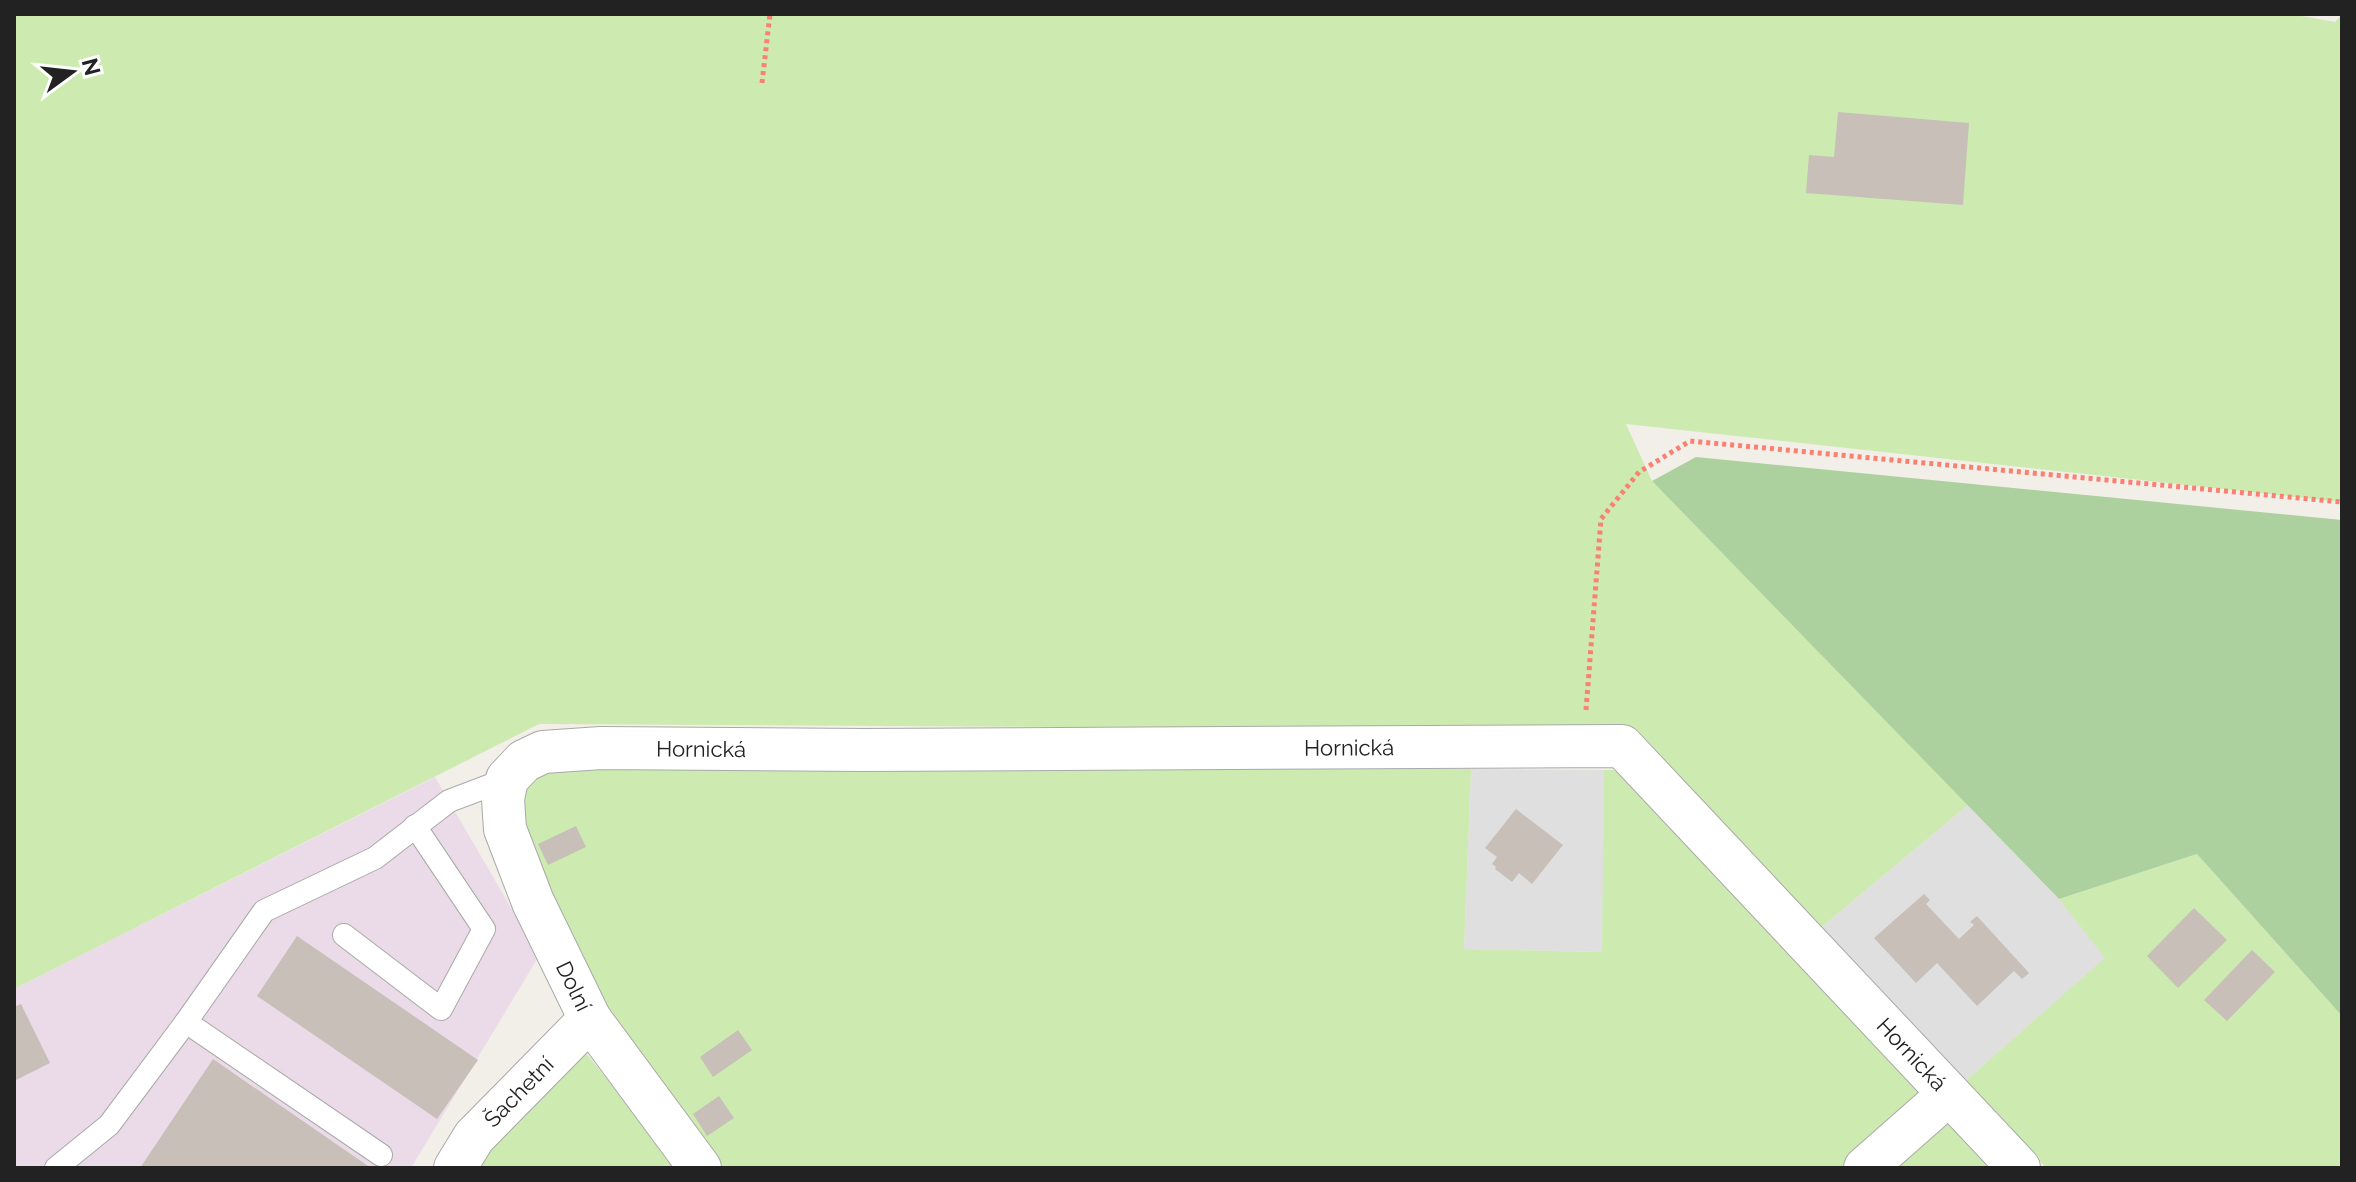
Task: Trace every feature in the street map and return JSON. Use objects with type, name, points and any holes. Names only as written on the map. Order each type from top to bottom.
[{"type":"street","name":"Hornická","points":[[507,779],[524,761],[543,752],[601,748],[894,750],[1622,746],[2019,1168]]},
{"type":"street","name":"Dolní","points":[[507,779],[503,799],[505,829],[533,902],[590,1019],[700,1168]]},
{"type":"street","name":"Šachetní","points":[[455,1168],[474,1137],[590,1019]]},
{"type":"street","points":[[1865,1168],[1949,1094]]},
{"type":"lane","points":[[56,1168],[109,1125],[264,911],[375,858],[449,801],[507,779]]},
{"type":"lane","points":[[344,935],[441,1009],[484,929],[415,826]]},
{"type":"lane","points":[[186,1022],[381,1155]]},
{"type":"path","points":[[762,83],[770,14]]},
{"type":"path","points":[[1583,746],[1601,519],[1639,472],[1690,441],[2342,502]]},
{"type":"shaded area","points":[[1471,769],[1604,770],[1603,952],[1464,949]]},
{"type":"shaded area","points":[[435,777],[539,956],[411,1168],[14,1168],[14,989]]},
{"type":"shaded area","points":[[1968,805],[2059,899],[2106,958],[1964,1082],[1818,930]]},
{"type":"green space","points":[[14,14],[2290,14],[2335,22],[2342,14],[2342,502],[1626,424],[1652,481],[1968,805],[1818,930],[1626,730],[539,724],[14,989]]},
{"type":"green space","points":[[1696,457],[2342,520],[2342,1016],[2197,854],[2059,899],[1652,481]]},
{"type":"green space","points":[[534,766],[1471,769],[1464,949],[1602,952],[1604,770],[1630,770],[1993,1168],[700,1168],[590,1019],[516,800]]},
{"type":"green space","points":[[2197,854],[2342,1016],[2342,1168],[2046,1168],[1964,1082],[2105,958],[2059,899]]},
{"type":"green space","points":[[586,1053],[676,1164],[668,1168],[466,1168],[555,1076]]},
{"type":"building","points":[[1838,112],[1969,123],[1963,205],[1806,193],[1809,155],[1834,157]]},
{"type":"building","points":[[1516,809],[1563,845],[1532,884],[1519,873],[1512,882],[1495,869],[1492,864],[1497,857],[1485,848]]},
{"type":"building","points":[[576,826],[586,847],[548,865],[538,844]]},
{"type":"building","points":[[1924,894],[1930,900],[1926,904],[1959,939],[1974,925],[1970,922],[1977,916],[2029,973],[2022,979],[2014,971],[1977,1006],[1937,963],[1916,983],[1874,938]]},
{"type":"building","points":[[2194,908],[2227,940],[2178,988],[2147,956]]},
{"type":"building","points":[[297,936],[478,1060],[437,1119],[257,996]]},
{"type":"building","points":[[2252,950],[2275,972],[2227,1021],[2204,1000]]},
{"type":"building","points":[[21,1004],[50,1063],[14,1081],[14,1007]]},
{"type":"building","points":[[738,1030],[752,1050],[713,1077],[700,1057]]},
{"type":"building","points":[[213,1059],[371,1168],[140,1168]]},
{"type":"building","points":[[719,1096],[734,1118],[707,1136],[693,1114]]}]
